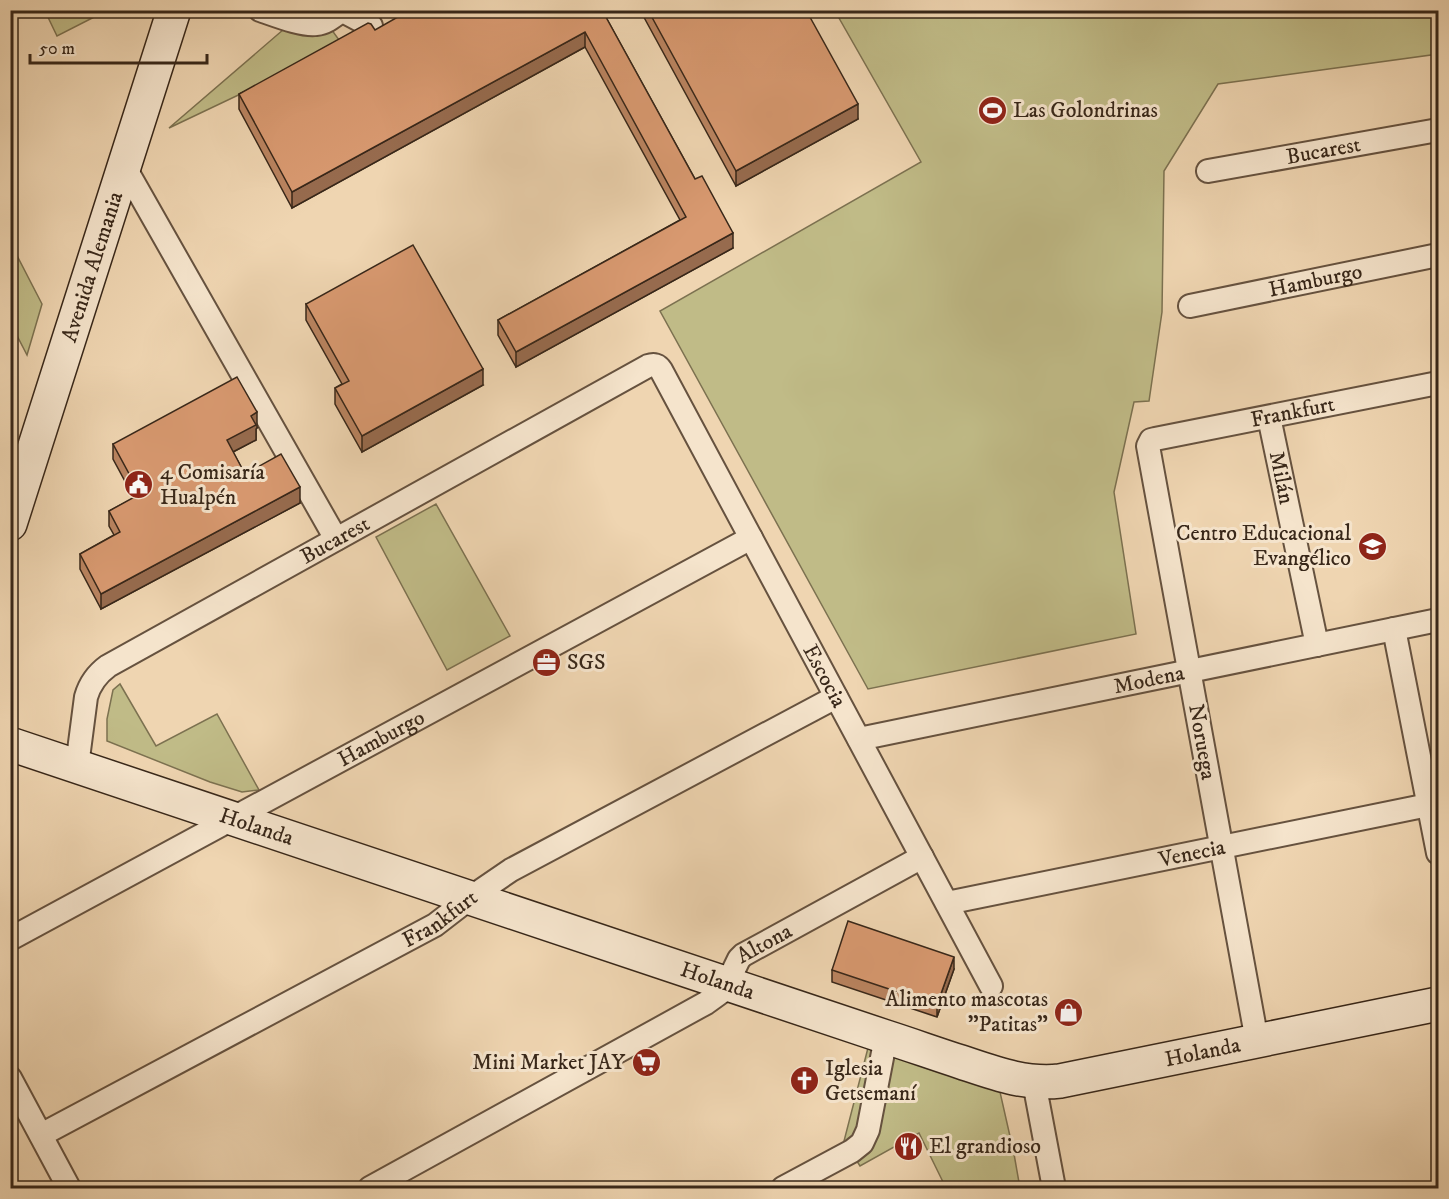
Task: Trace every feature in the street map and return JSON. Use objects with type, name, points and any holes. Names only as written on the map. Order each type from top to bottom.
[{"type":"street","name":"Avenida Alemania","points":[[10,524],[174,10]]},
{"type":"street","points":[[260,10],[315,25],[333,18],[341,11],[371,26]]},
{"type":"street","name":"Bucarest","points":[[1208,171],[1438,130]]},
{"type":"street","points":[[124,166],[336,539]]},
{"type":"street","name":"Hamburgo","points":[[1190,306],[1438,255]]},
{"type":"street","name":"Bucarest","points":[[77,766],[86,697],[93,679],[108,666],[648,366],[656,366]]},
{"type":"street","name":"Escocia","points":[[656,366],[662,370],[991,986]]},
{"type":"street","name":"Frankfurt","points":[[1149,443],[1155,439],[1438,383]]},
{"type":"street","name":"Milán","points":[[1269,417],[1317,645]]},
{"type":"street","name":"Noruega","points":[[1149,443],[1147,448],[1257,1041]]},
{"type":"street","name":"Hamburgo","points":[[10,939],[751,538]]},
{"type":"street","name":"Modena","points":[[859,739],[1438,620]]},
{"type":"street","points":[[1394,629],[1434,804],[1438,853]]},
{"type":"street","name":"Frankfurt","points":[[41,1135],[435,925],[470,897],[511,870],[836,697]]},
{"type":"street","name":"Holanda","points":[[10,744],[1001,1075],[1034,1082],[1060,1081],[1438,1004]]},
{"type":"street","name":"Venecia","points":[[947,903],[1434,804]]},
{"type":"street","name":"Altona","points":[[370,1188],[706,1003],[724,990],[743,955],[922,857]]},
{"type":"street","points":[[783,1188],[852,1151],[862,1143],[868,1130],[886,1037]]},
{"type":"street","points":[[10,1078],[69,1188]]},
{"type":"street","points":[[1034,1082],[1054,1188]]},
{"type":"shaded area","points":[[45,11],[106,11],[57,36]]},
{"type":"shaded area","points":[[305,11],[318,11],[342,44],[169,128]]},
{"type":"shaded area","points":[[835,11],[1438,11],[1438,54],[1218,84],[1164,171],[1162,312],[1149,401],[1134,402],[1114,492],[1136,634],[868,689],[660,311],[921,162]]},
{"type":"shaded area","points":[[11,244],[42,304],[27,355],[11,324]]},
{"type":"shaded area","points":[[436,504],[510,636],[447,670],[376,537]]},
{"type":"shaded area","points":[[120,684],[156,746],[217,714],[259,790],[242,792],[210,782],[107,741],[107,719],[113,690]]},
{"type":"shaded area","points":[[869,1044],[1000,1092],[1020,1188],[946,1188],[919,1133],[860,1166],[844,1141]]},
{"type":"building","points":[[410,10],[602,10],[695,179],[702,176],[733,233],[516,352],[498,320],[686,217],[585,32],[292,192],[239,94],[368,23],[375,30]]},
{"type":"building","points":[[648,10],[806,10],[858,104],[736,171]]},
{"type":"building","points":[[413,245],[483,369],[362,436],[335,388],[349,381],[306,304]]},
{"type":"building","points":[[237,377],[257,412],[251,416],[256,425],[227,440],[245,474],[281,454],[300,487],[101,594],[80,554],[120,532],[109,511],[140,494],[113,444]]},
{"type":"building","points":[[848,921],[954,957],[937,1005],[832,970]]},
{"type":"place","name":"Las Golondrinas","points":[[992,110]]},
{"type":"place","name":"4 Comisaría Hualpén","points":[[139,485]]},
{"type":"place","name":"Centro Educacional Evangélico","points":[[1372,546]]},
{"type":"place","name":"SGS","points":[[546,662]]},
{"type":"place","name":"Alimento mascotas \"Patitas\"","points":[[1069,1012]]},
{"type":"place","name":"Mini Market JAY","points":[[646,1062]]},
{"type":"place","name":"Iglesia Getsemaní","points":[[804,1081]]},
{"type":"place","name":"El grandioso","points":[[908,1146]]}]
